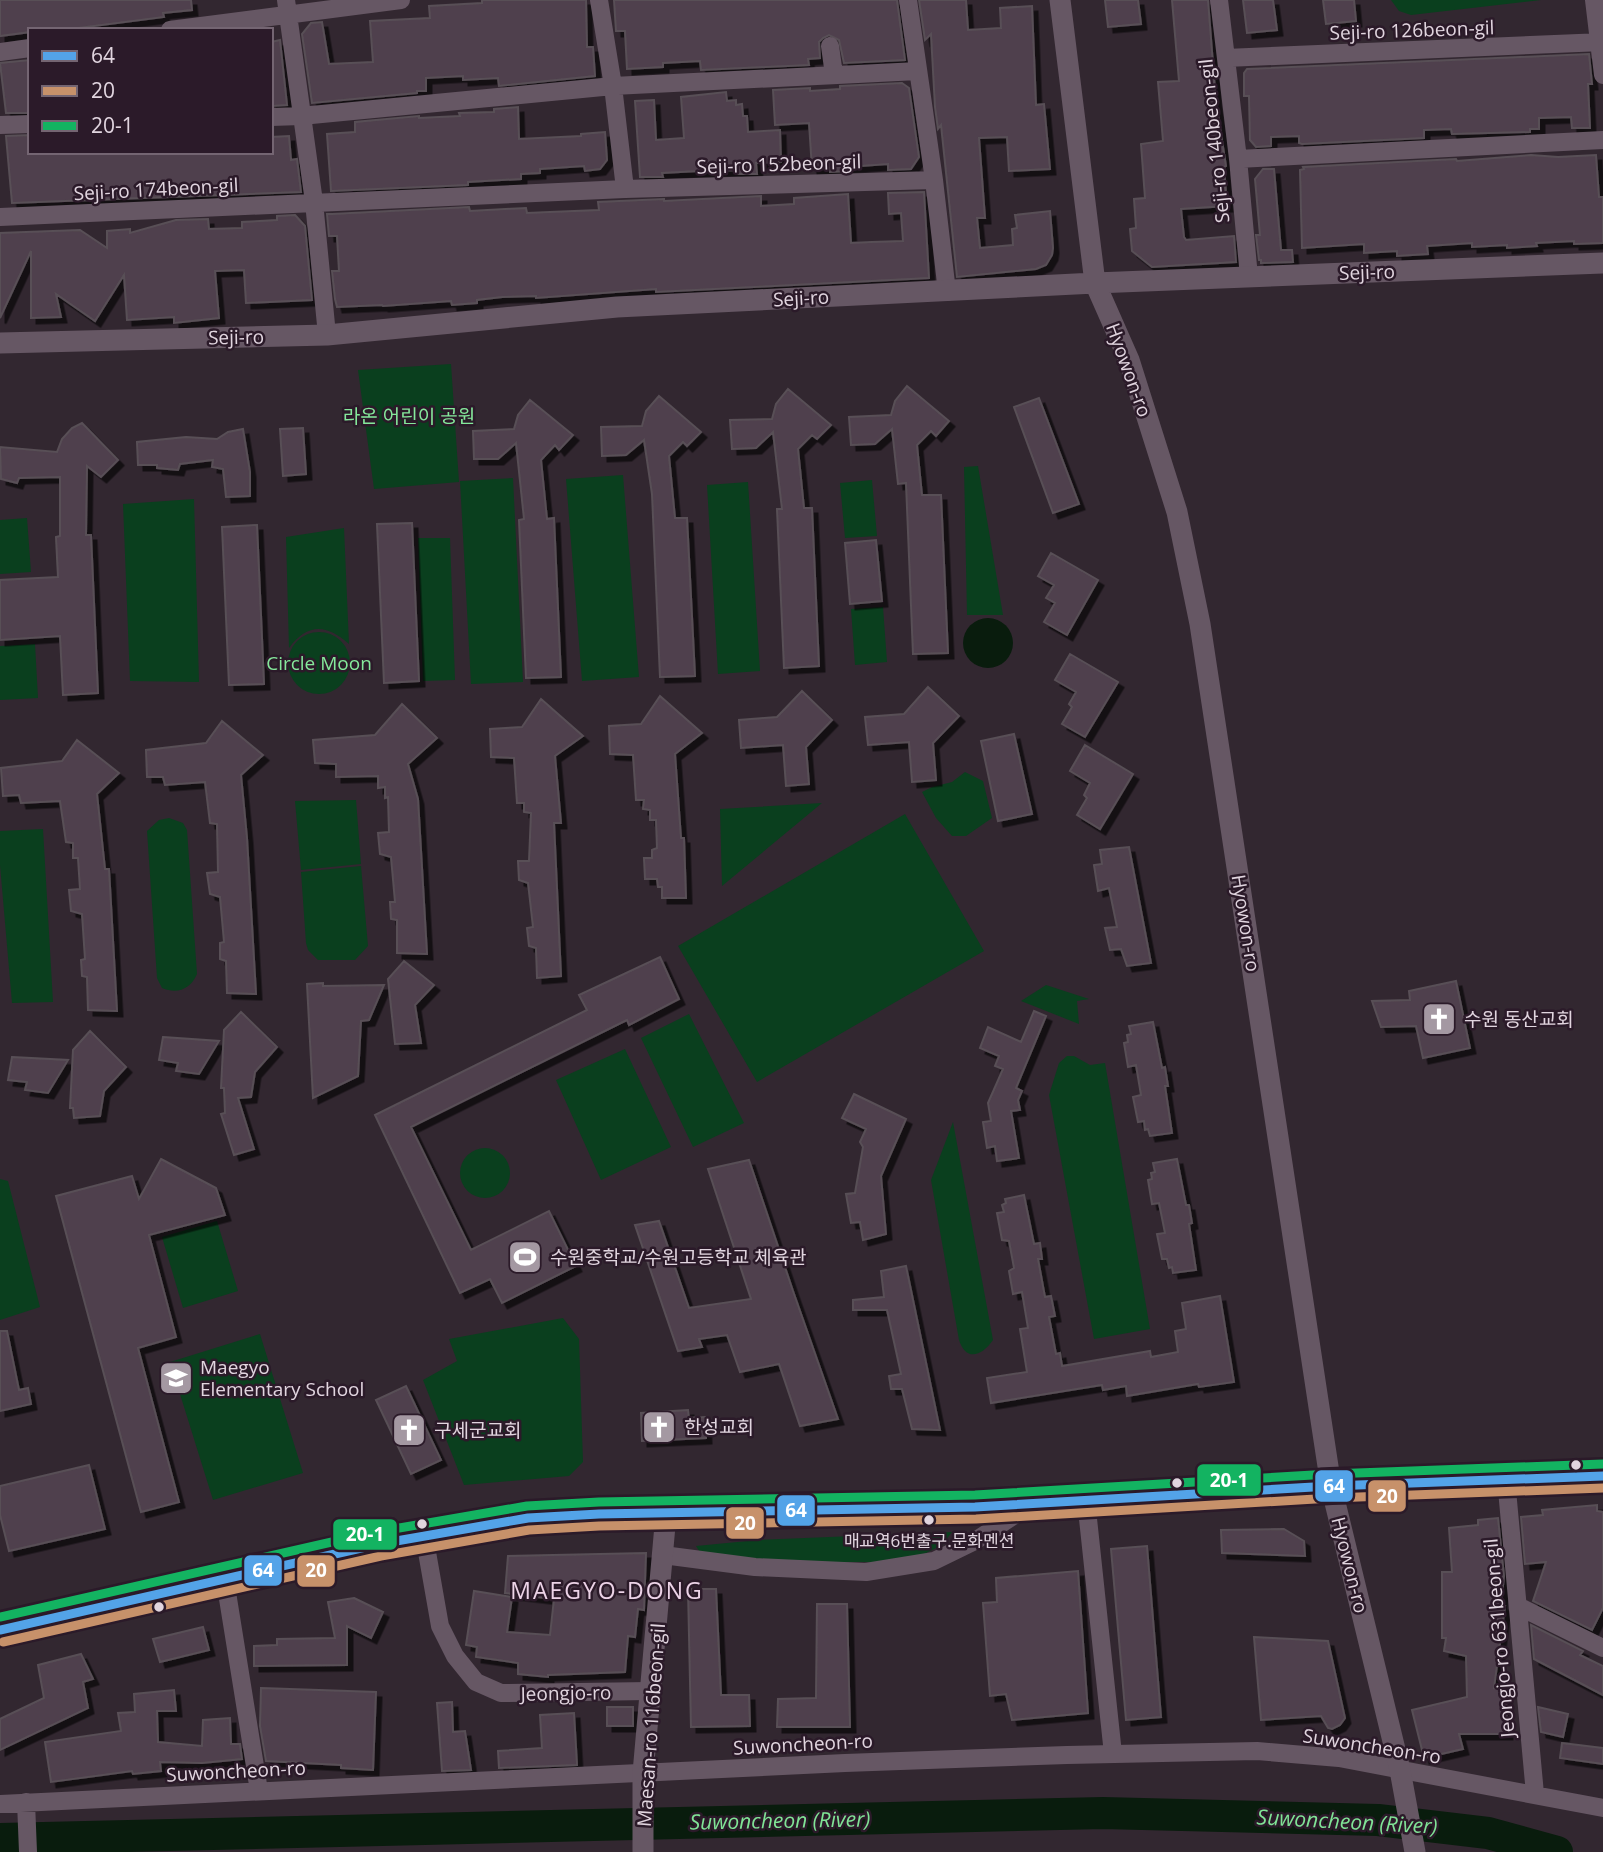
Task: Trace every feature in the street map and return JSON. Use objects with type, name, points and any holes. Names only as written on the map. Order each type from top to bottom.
[{"type":"street","points":[[180,28],[287,7],[401,0]]},
{"type":"street","points":[[599,0],[613,86],[625,189]]},
{"type":"street","points":[[908,0],[947,292]]},
{"type":"street","name":"Hyowon-ro","points":[[1060,0],[1095,283],[1129,360],[1177,512],[1200,624],[1331,1486],[1400,1770],[1415,1852]]},
{"type":"street","name":"Seji-ro 140beon-gil","points":[[1219,0],[1249,277]]},
{"type":"street","points":[[1594,0],[1603,75]]},
{"type":"street","points":[[287,7],[314,202],[327,335]]},
{"type":"street","name":"Seji-ro 126beon-gil","points":[[1226,58],[1601,42]]},
{"type":"street","points":[[830,46],[834,75]]},
{"type":"street","points":[[0,52],[28,48]]},
{"type":"street","points":[[273,117],[613,86],[918,71]]},
{"type":"street","points":[[0,125],[28,124]]},
{"type":"street","points":[[1238,159],[1603,140]]},
{"type":"street","name":"Seji-ro 152beon-gil","points":[[625,189],[934,180]]},
{"type":"street","name":"Seji-ro 174beon-gil","points":[[0,217],[625,189]]},
{"type":"street","name":"Seji-ro","points":[[0,343],[327,335],[617,307],[1095,283],[1603,262]]},
{"type":"street","points":[[0,1630],[425,1535],[528,1518],[975,1507],[1331,1486],[1603,1476]]},
{"type":"street","name":"Jeongjo-ro 631beon-gil","points":[[1506,1479],[1535,1794]]},
{"type":"street","points":[[1086,1500],[1113,1754]]},
{"type":"street","points":[[663,1555],[755,1567],[866,1572],[934,1561],[975,1541],[1033,1503]]},
{"type":"street","name":"Maesan-ro 116beon-gil","points":[[643,1852],[644,1780],[650,1691],[666,1514]]},
{"type":"street","name":"Jeongjo-ro","points":[[425,1535],[440,1626],[455,1656],[476,1682],[501,1693],[650,1691]]},
{"type":"street","points":[[225,1580],[259,1790]]},
{"type":"street","points":[[1518,1606],[1601,1640]]},
{"type":"street","name":"Suwoncheon-ro","points":[[0,1804],[259,1790],[644,1780],[1113,1754],[1257,1751],[1339,1758],[1603,1808]]},
{"type":"street","points":[[26,1802],[28,1852]]},
{"type":"green space","points":[[1391,0],[1541,0],[1411,15],[1399,11]]},
{"type":"green space","name":"라온 어린이 공원","points":[[451,364],[459,482],[374,489],[358,370]]},
{"type":"green space","points":[[978,466],[1003,615],[967,615],[964,467]]},
{"type":"green space","points":[[623,475],[639,677],[582,681],[566,479]]},
{"type":"green space","points":[[513,478],[523,682],[471,684],[460,481]]},
{"type":"green space","points":[[872,480],[877,536],[845,538],[840,483]]},
{"type":"green space","points":[[748,482],[760,671],[718,674],[707,485]]},
{"type":"green space","points":[[194,499],[199,682],[130,681],[123,504]]},
{"type":"green space","points":[[27,518],[31,572],[0,574],[0,520]]},
{"type":"green space","points":[[344,528],[349,644],[333,633],[318,629],[303,634],[289,648],[286,537]]},
{"type":"green space","points":[[418,538],[450,538],[455,680],[423,681]]},
{"type":"green space","points":[[883,607],[887,662],[855,665],[851,609]]},
{"type":"green space","name":"Circle Moon","points":[[319,632],[341,641],[350,663],[341,685],[319,694],[297,685],[288,663],[297,641]]},
{"type":"green space","points":[[35,644],[38,698],[0,700],[0,646]]},
{"type":"green space","points":[[965,772],[983,781],[992,818],[966,836],[952,836],[936,818],[922,792],[952,782]]},
{"type":"green space","points":[[356,800],[361,864],[301,870],[295,801]]},
{"type":"green space","points":[[822,803],[722,886],[720,809]]},
{"type":"green space","points":[[905,814],[984,951],[757,1082],[678,946]]},
{"type":"green space","points":[[169,818],[183,823],[187,830],[197,974],[187,987],[173,991],[162,988],[157,978],[147,831],[159,820]]},
{"type":"green space","points":[[43,829],[53,1002],[12,1003],[0,865],[0,831]]},
{"type":"green space","points":[[361,866],[368,946],[355,960],[318,960],[308,950],[306,943],[301,872]]},
{"type":"green space","points":[[1046,985],[1089,999],[1077,1001],[1079,1024],[1021,1001]]},
{"type":"green space","points":[[689,1014],[744,1123],[693,1147],[641,1038]]},
{"type":"green space","points":[[625,1049],[671,1147],[601,1180],[556,1080]]},
{"type":"green space","points":[[1067,1056],[1074,1056],[1090,1065],[1105,1063],[1150,1329],[1094,1339],[1049,1095],[1059,1063]]},
{"type":"green space","points":[[953,1122],[993,1340],[984,1350],[974,1354],[966,1352],[959,1340],[931,1180]]},
{"type":"green space","points":[[475,1149],[495,1149],[509,1163],[509,1183],[495,1197],[475,1197],[461,1183],[461,1163]]},
{"type":"green space","points":[[0,1179],[8,1181],[40,1307],[0,1320]]},
{"type":"green space","points":[[217,1221],[238,1291],[183,1308],[162,1237]]},
{"type":"green space","points":[[563,1318],[579,1339],[583,1462],[569,1476],[464,1485],[423,1380],[457,1361],[449,1339]]},
{"type":"green space","points":[[260,1334],[303,1473],[213,1500],[170,1362]]},
{"type":"green space","points":[[952,1532],[942,1545],[918,1557],[879,1562],[756,1562],[701,1554],[696,1546],[758,1540]]},
{"type":"shaded area","points":[[988,618],[1006,625],[1013,643],[1006,661],[988,668],[970,661],[963,643],[970,625]]},
{"type":"building","points":[[0,0],[191,0],[192,10],[163,13],[164,17],[79,28],[28,28],[28,32],[0,36]]},
{"type":"building","points":[[482,0],[586,0],[587,47],[593,47],[595,76],[499,86],[498,78],[426,78],[426,91],[417,93],[312,103],[302,34],[311,23],[322,22],[329,64],[373,62],[370,21],[430,18],[429,6],[482,3]]},
{"type":"building","points":[[614,0],[897,0],[905,60],[844,63],[839,40],[829,35],[819,42],[820,58],[808,59],[809,65],[701,70],[700,61],[627,69],[625,31],[616,31]]},
{"type":"building","points":[[919,0],[966,0],[968,30],[1001,28],[1000,8],[1032,6],[1036,105],[1044,104],[1050,169],[1009,171],[1007,137],[979,138],[985,218],[977,218],[980,248],[1013,245],[1012,229],[1017,228],[1015,215],[1050,211],[1053,248],[1046,265],[1036,269],[957,277],[941,125],[938,129],[935,107],[931,34],[925,40]]},
{"type":"building","points":[[1105,0],[1138,0],[1141,24],[1108,27]]},
{"type":"building","points":[[1172,0],[1208,0],[1216,103],[1226,166],[1227,206],[1181,209],[1184,237],[1186,240],[1234,236],[1236,262],[1152,267],[1132,251],[1130,229],[1136,228],[1134,199],[1145,198],[1141,144],[1163,141],[1158,82],[1179,81]]},
{"type":"building","points":[[1243,0],[1273,0],[1277,30],[1247,33]]},
{"type":"building","points":[[1323,0],[1354,0],[1356,21],[1326,24]]},
{"type":"building","points":[[280,40],[287,105],[273,106],[273,42]]},
{"type":"building","points":[[1589,54],[1592,84],[1588,84],[1590,128],[1572,128],[1571,117],[1539,118],[1539,129],[1530,129],[1530,132],[1452,134],[1451,129],[1424,130],[1424,138],[1302,144],[1299,143],[1299,136],[1271,137],[1271,146],[1256,147],[1250,140],[1249,96],[1244,96],[1244,73],[1247,69]]},
{"type":"building","points":[[28,60],[28,113],[6,113],[0,63]]},
{"type":"building","points":[[902,83],[909,88],[919,157],[911,169],[888,170],[888,164],[847,167],[847,171],[812,169],[809,123],[775,125],[773,90],[810,88],[810,91],[840,89],[840,86]]},
{"type":"building","points":[[726,92],[727,101],[736,100],[736,105],[742,104],[743,116],[747,116],[748,132],[780,130],[781,162],[756,163],[757,174],[736,174],[735,170],[662,173],[663,177],[640,177],[635,101],[654,100],[656,140],[684,138],[681,97]]},
{"type":"building","points":[[518,107],[519,139],[605,132],[607,160],[600,169],[585,171],[584,166],[540,169],[540,173],[521,174],[521,179],[468,182],[468,185],[331,191],[327,134],[355,132],[355,122],[419,116],[460,116],[459,113],[494,112],[494,109]]},
{"type":"building","points":[[28,135],[28,154],[273,154],[273,137],[289,136],[291,160],[297,159],[301,192],[12,203],[6,136]]},
{"type":"building","points":[[1531,155],[1596,155],[1599,197],[1603,197],[1603,243],[1574,244],[1574,241],[1507,248],[1507,245],[1472,247],[1472,243],[1427,246],[1428,254],[1397,256],[1397,251],[1364,253],[1364,244],[1302,248],[1300,170],[1304,169],[1303,167],[1457,161]]},
{"type":"building","points":[[1263,169],[1274,169],[1281,250],[1292,250],[1293,262],[1261,263],[1259,260],[1256,235],[1260,235],[1255,179]]},
{"type":"building","points":[[924,192],[929,278],[656,292],[656,289],[536,298],[502,297],[452,305],[451,301],[337,307],[335,299],[332,271],[339,271],[337,236],[329,236],[327,214],[469,207],[470,211],[526,208],[527,213],[599,210],[598,202],[761,196],[761,206],[794,204],[794,198],[848,194],[851,243],[903,241],[901,213],[889,214],[888,193]]},
{"type":"building","points":[[295,215],[305,226],[312,300],[246,303],[244,270],[215,271],[219,318],[174,323],[174,317],[127,320],[124,275],[95,321],[56,294],[61,317],[31,318],[31,251],[0,318],[0,233],[80,230],[107,248],[107,231],[130,229],[130,233],[176,220],[208,219],[209,229],[242,228],[242,222],[277,220],[277,216]]},
{"type":"building","points":[[907,386],[949,421],[936,436],[931,431],[917,445],[922,495],[941,495],[948,653],[913,654],[906,483],[898,484],[892,429],[875,444],[851,445],[849,417],[891,415],[895,401]]},
{"type":"building","points":[[788,389],[831,425],[817,439],[812,435],[798,449],[804,508],[812,508],[819,666],[784,668],[777,509],[782,509],[773,432],[756,448],[732,449],[730,420],[772,419],[776,404]]},
{"type":"building","points":[[659,396],[701,432],[687,446],[683,442],[669,456],[675,518],[687,518],[695,676],[660,677],[652,494],[644,440],[626,455],[602,456],[601,427],[642,426],[646,411]]},
{"type":"building","points":[[1039,398],[1079,504],[1053,513],[1014,407]]},
{"type":"building","points":[[530,400],[573,435],[559,450],[555,445],[541,460],[547,519],[554,518],[561,677],[526,678],[519,520],[524,519],[516,443],[498,459],[474,459],[473,431],[514,429],[518,415]]},
{"type":"building","points":[[82,423],[118,460],[101,477],[87,466],[86,535],[91,535],[98,693],[63,695],[60,636],[0,640],[0,580],[58,577],[56,537],[60,536],[60,477],[19,478],[17,483],[1,479],[0,447],[57,452],[62,439],[72,428]]},
{"type":"building","points":[[303,428],[306,474],[283,476],[280,429]]},
{"type":"building","points":[[243,429],[250,472],[250,496],[226,497],[223,469],[212,467],[213,460],[180,464],[178,470],[157,468],[157,465],[138,465],[137,442],[186,437],[217,439],[228,432]]},
{"type":"building","points":[[412,523],[419,681],[384,683],[377,524]]},
{"type":"building","points":[[257,525],[264,684],[229,685],[222,527]]},
{"type":"building","points":[[876,540],[882,601],[850,604],[845,543]]},
{"type":"building","points":[[1051,553],[1098,580],[1067,635],[1044,622],[1055,603],[1046,598],[1054,585],[1038,576]]},
{"type":"building","points":[[1070,654],[1118,682],[1085,737],[1062,724],[1072,707],[1069,704],[1076,692],[1055,680]]},
{"type":"building","points":[[928,687],[959,716],[933,743],[936,780],[912,782],[909,742],[868,745],[865,717],[904,714]]},
{"type":"building","points":[[802,691],[832,720],[806,747],[809,784],[786,786],[783,745],[741,748],[739,720],[777,717]]},
{"type":"building","points":[[660,696],[702,733],[675,754],[681,838],[684,838],[686,898],[662,898],[662,887],[658,887],[657,879],[645,879],[644,858],[652,858],[652,850],[657,848],[656,820],[650,820],[650,810],[643,809],[644,800],[636,800],[633,755],[610,754],[609,726],[641,724]]},
{"type":"building","points":[[541,699],[583,736],[555,756],[561,823],[554,823],[561,976],[537,978],[536,948],[529,946],[527,928],[533,927],[528,883],[519,880],[518,861],[529,861],[531,813],[524,812],[524,803],[517,803],[514,758],[491,757],[490,729],[522,727]]},
{"type":"building","points":[[402,704],[437,738],[408,764],[418,799],[427,954],[397,953],[397,920],[391,919],[390,902],[395,902],[391,857],[380,854],[378,833],[389,832],[388,797],[385,798],[385,787],[378,788],[378,776],[336,777],[336,764],[315,763],[313,740],[375,735]]},
{"type":"building","points":[[222,721],[263,755],[241,775],[256,994],[227,993],[226,961],[220,959],[220,943],[224,942],[220,897],[210,894],[207,873],[218,872],[217,824],[210,823],[205,782],[165,785],[163,777],[147,777],[146,750],[206,743]]},
{"type":"building","points":[[1014,734],[1032,814],[998,821],[981,741]]},
{"type":"building","points":[[77,740],[119,773],[97,794],[105,869],[109,869],[117,1011],[88,1010],[87,977],[82,976],[81,960],[85,959],[82,914],[71,911],[69,890],[80,889],[78,858],[73,858],[73,843],[66,842],[60,801],[21,803],[19,795],[3,796],[1,768],[62,761]]},
{"type":"building","points":[[1085,745],[1133,774],[1100,829],[1077,815],[1087,798],[1084,795],[1090,783],[1070,771]]},
{"type":"building","points":[[1129,847],[1151,963],[1127,966],[1121,949],[1110,950],[1105,928],[1117,927],[1109,888],[1098,891],[1094,865],[1102,864],[1100,850]]},
{"type":"building","points":[[660,957],[679,999],[629,1025],[627,1020],[411,1127],[471,1250],[549,1211],[576,1266],[502,1303],[490,1279],[460,1293],[375,1115],[587,1010],[579,995]]},
{"type":"building","points":[[404,961],[434,985],[415,1005],[421,1043],[395,1044],[388,979]]},
{"type":"building","name":"수원 동산교회","points":[[1456,981],[1470,1048],[1423,1058],[1416,1026],[1381,1027],[1372,1001],[1410,1000],[1409,991]]},
{"type":"building","points":[[323,983],[323,986],[384,985],[369,1020],[361,1021],[358,1076],[313,1098],[307,984]]},
{"type":"building","points":[[1034,1011],[1046,1016],[1016,1088],[1022,1091],[1018,1100],[1020,1110],[1011,1111],[1019,1158],[997,1161],[995,1146],[987,1148],[983,1122],[991,1121],[988,1103],[1003,1069],[995,1066],[999,1056],[980,1048],[988,1027],[1021,1042]]},
{"type":"building","points":[[241,1012],[277,1047],[255,1072],[251,1097],[238,1098],[254,1149],[234,1155],[221,1114],[225,1113],[224,1088],[221,1088],[224,1030]]},
{"type":"building","points":[[1153,1022],[1162,1068],[1165,1067],[1172,1133],[1150,1136],[1148,1129],[1145,1130],[1144,1121],[1138,1122],[1133,1097],[1141,1095],[1136,1065],[1128,1067],[1124,1043],[1128,1042],[1127,1035],[1131,1034],[1129,1026]]},
{"type":"building","points":[[90,1031],[126,1067],[104,1091],[100,1116],[74,1118],[73,1108],[70,1108],[73,1050]]},
{"type":"building","points":[[163,1037],[219,1041],[199,1074],[176,1071],[178,1063],[159,1060]]},
{"type":"building","points":[[12,1057],[68,1060],[48,1093],[25,1090],[27,1082],[8,1080]]},
{"type":"building","points":[[854,1094],[906,1119],[881,1176],[886,1234],[863,1240],[860,1222],[851,1223],[846,1194],[855,1193],[863,1147],[860,1142],[866,1129],[842,1118]]},
{"type":"building","points":[[161,1159],[216,1188],[225,1215],[149,1235],[176,1337],[138,1348],[179,1502],[141,1512],[56,1196],[132,1176],[139,1199]]},
{"type":"building","points":[[1177,1159],[1186,1205],[1189,1205],[1196,1270],[1173,1273],[1167,1259],[1162,1259],[1157,1234],[1165,1233],[1159,1203],[1152,1204],[1148,1180],[1152,1179],[1151,1173],[1155,1172],[1153,1163]]},
{"type":"building","points":[[749,1160],[838,1419],[800,1426],[779,1364],[740,1372],[727,1335],[699,1339],[702,1347],[678,1351],[635,1225],[659,1221],[689,1308],[751,1299],[708,1169]]},
{"type":"building","points":[[1024,1195],[1034,1244],[1040,1243],[1042,1259],[1038,1259],[1045,1297],[1051,1296],[1055,1316],[1049,1317],[1056,1354],[1060,1353],[1062,1366],[1150,1351],[1151,1357],[1178,1352],[1175,1331],[1186,1329],[1182,1303],[1220,1296],[1234,1382],[1199,1387],[1198,1384],[1127,1396],[1126,1386],[1103,1390],[1102,1385],[991,1403],[987,1378],[1027,1372],[1020,1329],[1028,1328],[1022,1292],[1013,1294],[1009,1271],[1014,1268],[1009,1241],[1002,1240],[997,1213],[1004,1212],[1002,1205],[1006,1203],[1005,1199]]},
{"type":"building","points":[[906,1266],[940,1430],[912,1429],[902,1389],[891,1389],[889,1376],[901,1374],[887,1310],[853,1310],[853,1300],[884,1297],[881,1271]]},
{"type":"building","points":[[0,1331],[7,1331],[19,1390],[28,1388],[31,1404],[0,1411]]},
{"type":"building","name":"구세군교회","points":[[406,1386],[441,1460],[411,1474],[376,1400]]},
{"type":"building","points":[[688,1410],[689,1418],[705,1417],[706,1438],[642,1441],[641,1413]]},
{"type":"building","points":[[89,1465],[105,1529],[9,1551],[0,1515],[0,1486]]},
{"type":"building","points":[[1597,1505],[1597,1511],[1603,1512],[1603,1608],[1592,1630],[1533,1601],[1546,1562],[1525,1564],[1521,1517],[1543,1515],[1542,1510]]},
{"type":"building","points":[[1498,1518],[1504,1576],[1501,1605],[1505,1606],[1494,1688],[1506,1691],[1507,1734],[1459,1734],[1463,1749],[1424,1758],[1412,1710],[1467,1697],[1466,1656],[1444,1651],[1446,1638],[1442,1638],[1442,1572],[1452,1572],[1449,1528],[1478,1525],[1478,1520]]},
{"type":"building","points":[[1284,1529],[1304,1541],[1305,1556],[1222,1553],[1221,1530]]},
{"type":"building","points":[[1147,1546],[1161,1717],[1126,1720],[1111,1549]]},
{"type":"building","points":[[646,1553],[644,1610],[638,1609],[635,1637],[628,1636],[625,1672],[548,1677],[518,1674],[518,1663],[476,1657],[477,1647],[466,1645],[474,1591],[512,1597],[507,1632],[550,1635],[554,1599],[505,1593],[508,1556]]},
{"type":"building","points":[[1078,1571],[1088,1713],[1012,1720],[1006,1694],[990,1696],[983,1603],[997,1602],[996,1578]]},
{"type":"building","points":[[688,1589],[716,1589],[721,1695],[749,1695],[750,1726],[691,1727]]},
{"type":"building","points":[[354,1598],[383,1612],[371,1638],[347,1626],[347,1665],[254,1666],[254,1646],[277,1645],[277,1639],[335,1638],[328,1602]]},
{"type":"building","points":[[817,1604],[847,1604],[850,1727],[777,1727],[778,1699],[816,1698]]},
{"type":"building","points":[[1531,1625],[1583,1651],[1580,1655],[1603,1666],[1603,1695],[1534,1659]]},
{"type":"building","points":[[203,1627],[209,1650],[160,1662],[153,1639]]},
{"type":"building","points":[[1254,1637],[1328,1641],[1345,1718],[1340,1725],[1328,1728],[1321,1716],[1261,1720]]},
{"type":"building","points":[[81,1654],[93,1679],[83,1682],[88,1708],[0,1750],[0,1719],[44,1698],[38,1665]]},
{"type":"building","points":[[261,1688],[376,1692],[373,1770],[341,1768],[341,1765],[266,1761],[260,1726]]},
{"type":"building","points":[[174,1690],[176,1711],[157,1711],[158,1742],[202,1746],[203,1720],[230,1718],[231,1744],[240,1744],[242,1759],[202,1763],[160,1762],[161,1771],[133,1774],[132,1771],[51,1782],[45,1742],[121,1731],[118,1713],[135,1712],[134,1694]]},
{"type":"building","points":[[452,1702],[453,1732],[465,1731],[471,1770],[442,1771],[437,1703]]},
{"type":"building","points":[[607,1707],[633,1707],[633,1726],[607,1726]]},
{"type":"building","points":[[1538,1707],[1568,1714],[1563,1737],[1541,1732]]},
{"type":"building","points":[[574,1713],[577,1765],[499,1768],[498,1751],[542,1748],[540,1715]]},
{"type":"building","points":[[1562,1743],[1603,1748],[1603,1764],[1560,1758]]},
{"type":"waterway","name":"Suwoncheon (River)","points":[[0,1839],[1103,1813],[1378,1820],[1488,1833],[1557,1852]]},
{"type":"transit line","name":"20-1","points":[[0,1617],[376,1532],[527,1506],[599,1502],[975,1495],[1330,1474],[1603,1464]]},
{"type":"transit line","name":"64","points":[[0,1630],[379,1544],[528,1518],[599,1514],[975,1507],[1331,1486],[1603,1476]]},
{"type":"transit line","name":"20","points":[[3,1642],[381,1556],[529,1530],[599,1526],[976,1519],[1332,1498],[1603,1488]]},
{"type":"place","name":"수원 동산교회","points":[[1439,1019]]},
{"type":"place","name":"수원중학교/수원고등학교 체육관","points":[[525,1257]]},
{"type":"place","name":"Maegyo Elementary School","points":[[176,1378]]},
{"type":"place","name":"한성교회","points":[[659,1427]]},
{"type":"place","name":"구세군교회","points":[[409,1430]]},
{"type":"place","name":"매교역6번출구.문화멘션","points":[[929,1520]]},
{"type":"district","name":"MAEGYO-DONG","points":[[607,1591]]}]
